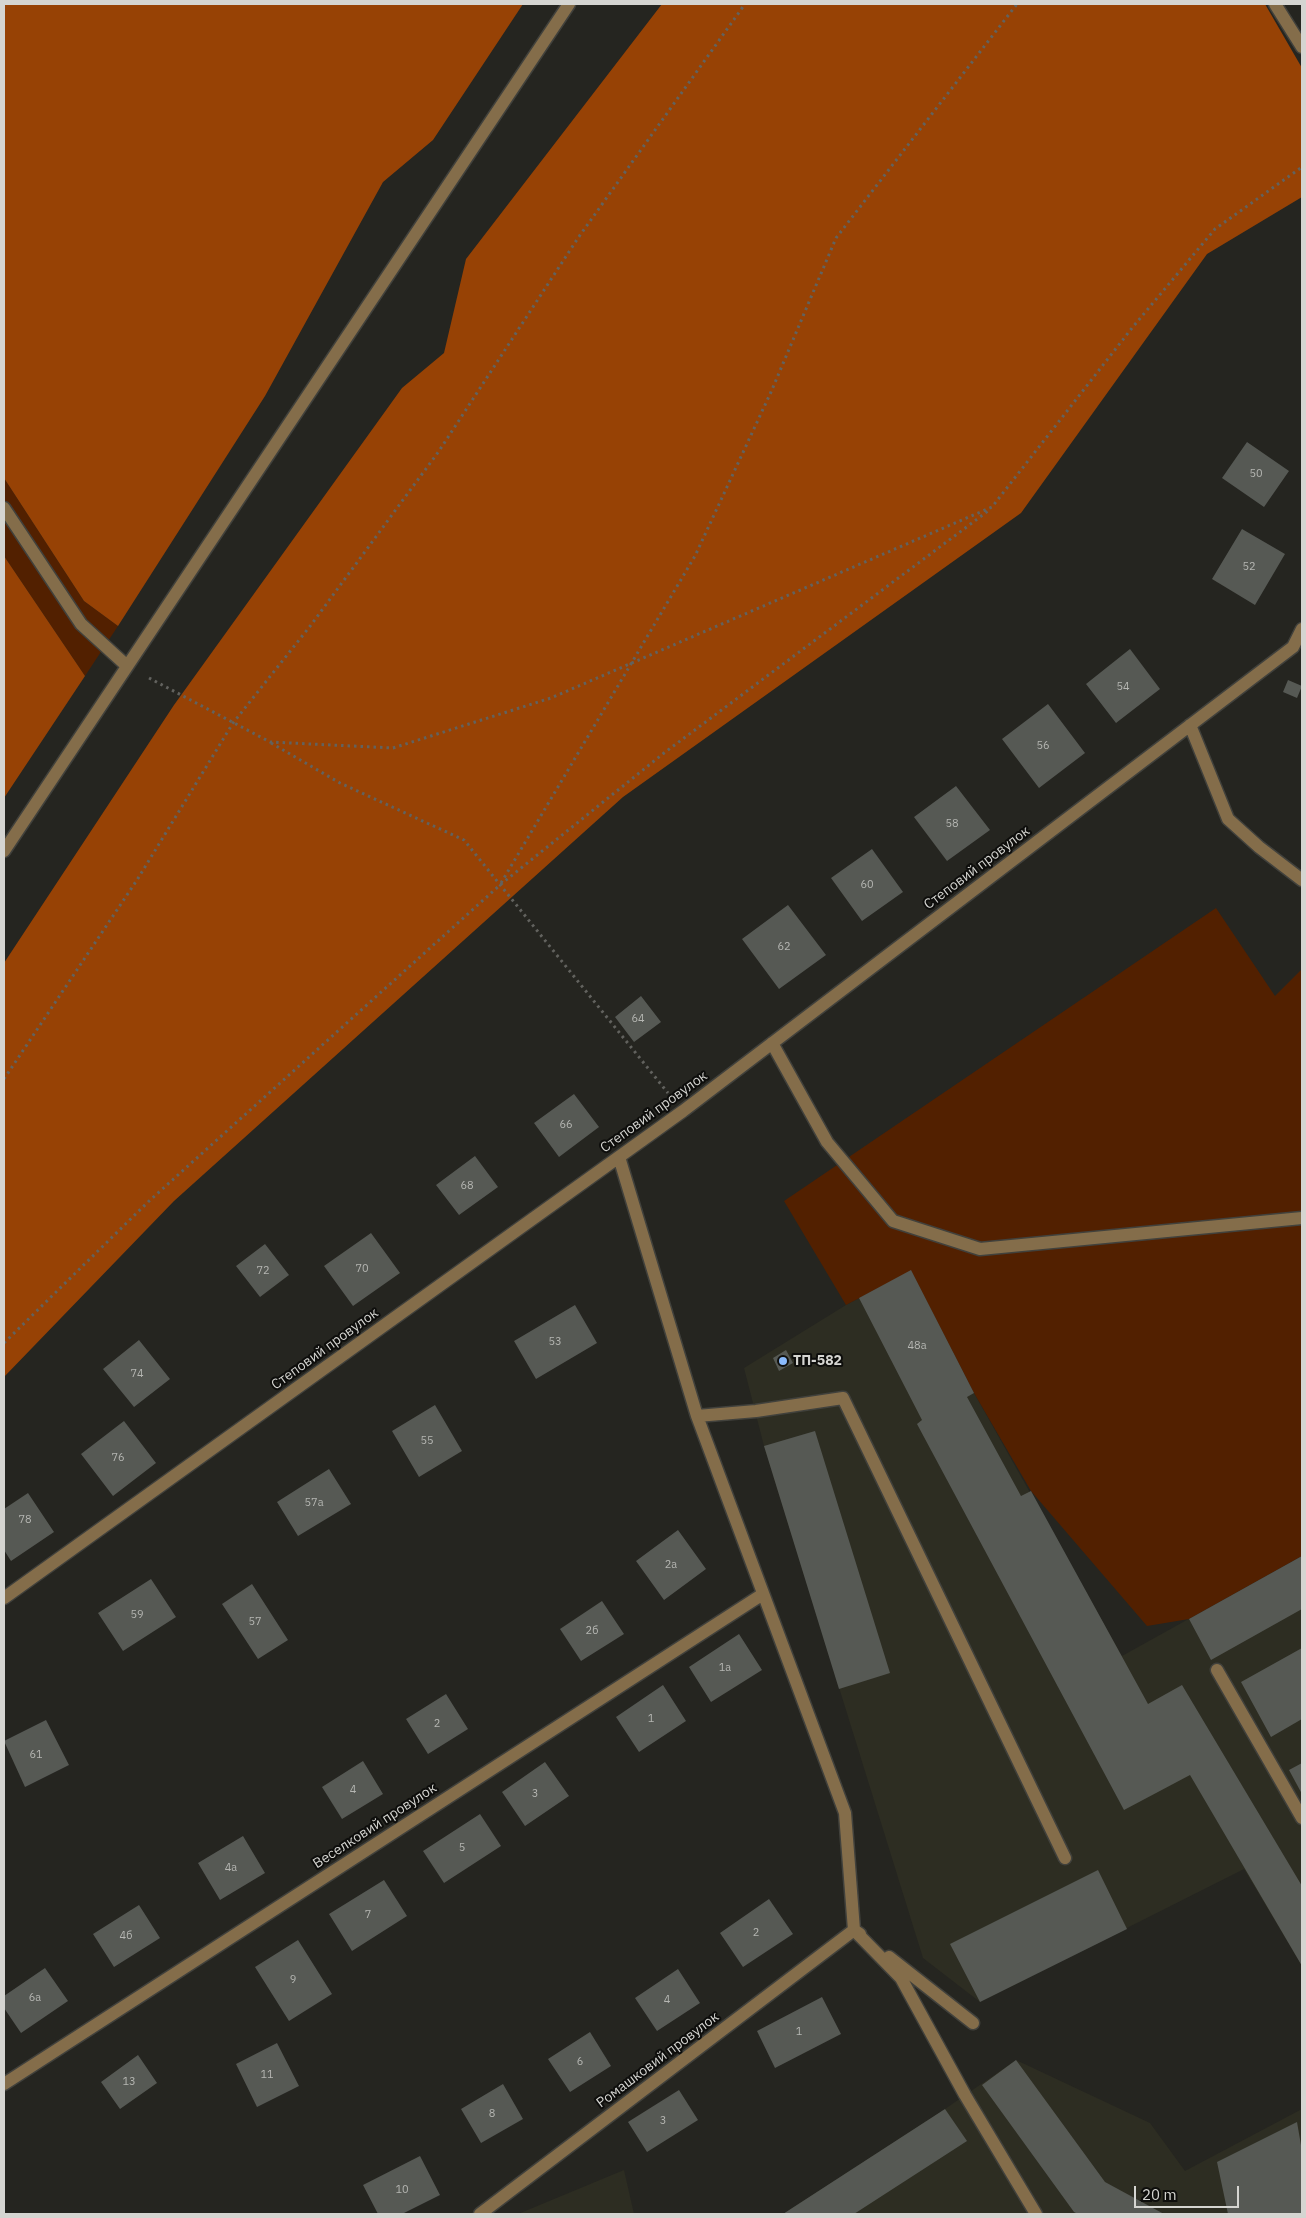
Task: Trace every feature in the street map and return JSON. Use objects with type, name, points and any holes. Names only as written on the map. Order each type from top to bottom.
[{"type":"street","points":[[4,851],[569,4]]},
{"type":"street","points":[[1275,4],[1302,47]]},
{"type":"street","points":[[4,508],[80,624],[127,666]]},
{"type":"street","name":"Степовий провулок","points":[[4,1598],[683,1111],[1293,647],[1302,629]]},
{"type":"street","points":[[1190,726],[1228,819],[1302,880]]},
{"type":"street","points":[[772,1043],[827,1142],[893,1221],[980,1249],[1302,1218]]},
{"type":"street","points":[[619,1157],[696,1416],[845,1813],[854,1930],[901,1978],[965,2095],[1036,2214]]},
{"type":"street","points":[[696,1416],[756,1411],[843,1398],[1065,1858]]},
{"type":"street","name":"Веселковий провулок","points":[[4,2084],[763,1594]]},
{"type":"street","points":[[1217,1670],[1302,1818]]},
{"type":"street","points":[[854,1930],[973,2023]]},
{"type":"street","name":"Ромашковий провулок","points":[[480,2214],[854,1930]]},
{"type":"path","points":[[4,1078],[137,880],[233,723],[310,625],[439,451],[578,238],[745,4]]},
{"type":"path","points":[[500,885],[696,556],[771,392],[836,238],[1017,4]]},
{"type":"path","points":[[4,1343],[148,1202],[500,885],[664,753],[992,507],[1132,328],[1215,229],[1302,167]]},
{"type":"path","points":[[270,742],[393,748],[551,698],[992,507]]},
{"type":"path","points":[[127,666],[270,742],[340,783],[464,840],[683,1111]]},
{"type":"shaded area","points":[[4,4],[523,4],[433,140],[383,182],[265,396],[118,626],[84,601],[4,478]]},
{"type":"shaded area","points":[[662,4],[1265,4],[1302,68],[1302,197],[1207,254],[1021,513],[623,797],[174,1201],[4,1377],[4,963],[174,705],[402,388],[444,353],[466,259]]},
{"type":"shaded area","points":[[4,478],[84,601],[118,626],[85,676],[4,556]]},
{"type":"shaded area","points":[[4,556],[85,676],[4,798]]},
{"type":"shaded area","points":[[1216,908],[1275,996],[1302,969],[1302,1556],[1189,1619],[1147,1626],[1031,1491],[974,1393],[911,1271],[846,1305],[784,1201]]},
{"type":"shaded area","points":[[911,1270],[974,1393],[1122,1656],[1302,1556],[1302,1966],[1244,1869],[980,2002],[923,1958],[764,1446],[744,1368],[846,1305]]},
{"type":"shaded area","points":[[1016,2060],[1150,2123],[1185,2171],[1302,2109],[1302,2214],[783,2214],[945,2109]]},
{"type":"shaded area","points":[[624,2170],[634,2214],[518,2214]]},
{"type":"building","points":[[1247,442],[1289,471],[1264,507],[1222,478]]},
{"type":"building","points":[[1242,529],[1285,554],[1255,605],[1212,579]]},
{"type":"building","points":[[1130,649],[1160,689],[1116,723],[1086,684]]},
{"type":"building","points":[[1288,680],[1302,686],[1297,698],[1283,692]]},
{"type":"building","points":[[1048,704],[1085,753],[1039,788],[1002,739]]},
{"type":"building","points":[[956,786],[990,830],[947,861],[914,817]]},
{"type":"building","points":[[872,849],[903,892],[862,921],[831,878]]},
{"type":"building","points":[[788,905],[826,955],[779,989],[742,939]]},
{"type":"building","points":[[641,996],[661,1022],[634,1042],[615,1017]]},
{"type":"building","points":[[574,1094],[599,1127],[559,1157],[534,1123]]},
{"type":"building","points":[[475,1156],[498,1187],[459,1215],[436,1185]]},
{"type":"building","points":[[371,1233],[400,1273],[353,1306],[324,1266]]},
{"type":"building","points":[[265,1244],[289,1275],[260,1297],[236,1266]]},
{"type":"building","points":[[911,1270],[974,1393],[967,1397],[1021,1496],[1031,1491],[1148,1704],[1182,1685],[1302,1886],[1302,1966],[1190,1775],[1124,1810],[917,1424],[922,1420],[859,1298]]},
{"type":"building","points":[[575,1305],[597,1343],[536,1379],[514,1341]]},
{"type":"building","points":[[139,1340],[170,1379],[134,1407],[103,1369]]},
{"type":"building","name":"ТП-582","points":[[786,1350],[793,1363],[779,1371],[773,1358]]},
{"type":"building","points":[[435,1405],[462,1451],[419,1477],[392,1431]]},
{"type":"building","points":[[124,1421],[156,1463],[113,1496],[81,1454]]},
{"type":"building","points":[[815,1431],[890,1673],[839,1689],[764,1446]]},
{"type":"building","points":[[329,1469],[351,1504],[298,1536],[277,1502]]},
{"type":"building","points":[[28,1493],[54,1532],[11,1561],[4,1550],[4,1509]]},
{"type":"building","points":[[678,1530],[706,1569],[664,1600],[636,1561]]},
{"type":"building","points":[[1302,1556],[1302,1609],[1211,1660],[1189,1619]]},
{"type":"building","points":[[151,1579],[176,1617],[123,1651],[98,1613]]},
{"type":"building","points":[[252,1584],[288,1640],[258,1659],[222,1604]]},
{"type":"building","points":[[602,1601],[624,1634],[581,1661],[560,1629]]},
{"type":"building","points":[[739,1634],[762,1670],[711,1702],[689,1667]]},
{"type":"building","points":[[1302,1648],[1302,1719],[1271,1737],[1241,1682]]},
{"type":"building","points":[[663,1685],[686,1721],[639,1752],[616,1717]]},
{"type":"building","points":[[446,1694],[468,1729],[428,1754],[406,1719]]},
{"type":"building","points":[[46,1720],[69,1765],[25,1787],[4,1741]]},
{"type":"building","points":[[363,1761],[383,1794],[342,1819],[322,1787]]},
{"type":"building","points":[[545,1762],[569,1796],[525,1826],[502,1792]]},
{"type":"building","points":[[1302,1763],[1302,1794],[1289,1770]]},
{"type":"building","points":[[480,1814],[501,1846],[444,1883],[423,1851]]},
{"type":"building","points":[[243,1836],[265,1873],[220,1900],[198,1863]]},
{"type":"building","points":[[1098,1870],[1127,1929],[980,2002],[950,1944]]},
{"type":"building","points":[[384,1880],[407,1916],[352,1951],[329,1914]]},
{"type":"building","points":[[769,1899],[793,1934],[743,1967],[720,1933]]},
{"type":"building","points":[[139,1905],[160,1938],[114,1967],[93,1934]]},
{"type":"building","points":[[298,1940],[332,1994],[289,2021],[255,1967]]},
{"type":"building","points":[[45,1968],[68,2001],[21,2033],[4,2008],[4,1996]]},
{"type":"building","points":[[678,1969],[700,2003],[657,2031],[635,1998]]},
{"type":"building","points":[[822,1997],[841,2034],[775,2068],[757,2031]]},
{"type":"building","points":[[590,2032],[611,2066],[570,2092],[548,2059]]},
{"type":"building","points":[[277,2043],[299,2086],[257,2107],[236,2064]]},
{"type":"building","points":[[138,2055],[157,2083],[120,2109],[101,2082]]},
{"type":"building","points":[[1016,2060],[1105,2182],[1164,2214],[1078,2214],[1074,2212],[982,2085]]},
{"type":"building","points":[[503,2084],[523,2119],[481,2143],[461,2109]]},
{"type":"building","points":[[679,2090],[698,2120],[647,2152],[628,2122]]},
{"type":"building","points":[[945,2109],[967,2141],[854,2214],[783,2214]]},
{"type":"building","points":[[1297,2122],[1302,2151],[1302,2214],[1228,2214],[1217,2162]]},
{"type":"building","points":[[420,2156],[440,2195],[402,2214],[378,2214],[363,2185]]},
{"type":"place","name":"ТП-582","points":[[783,1361]]}]
